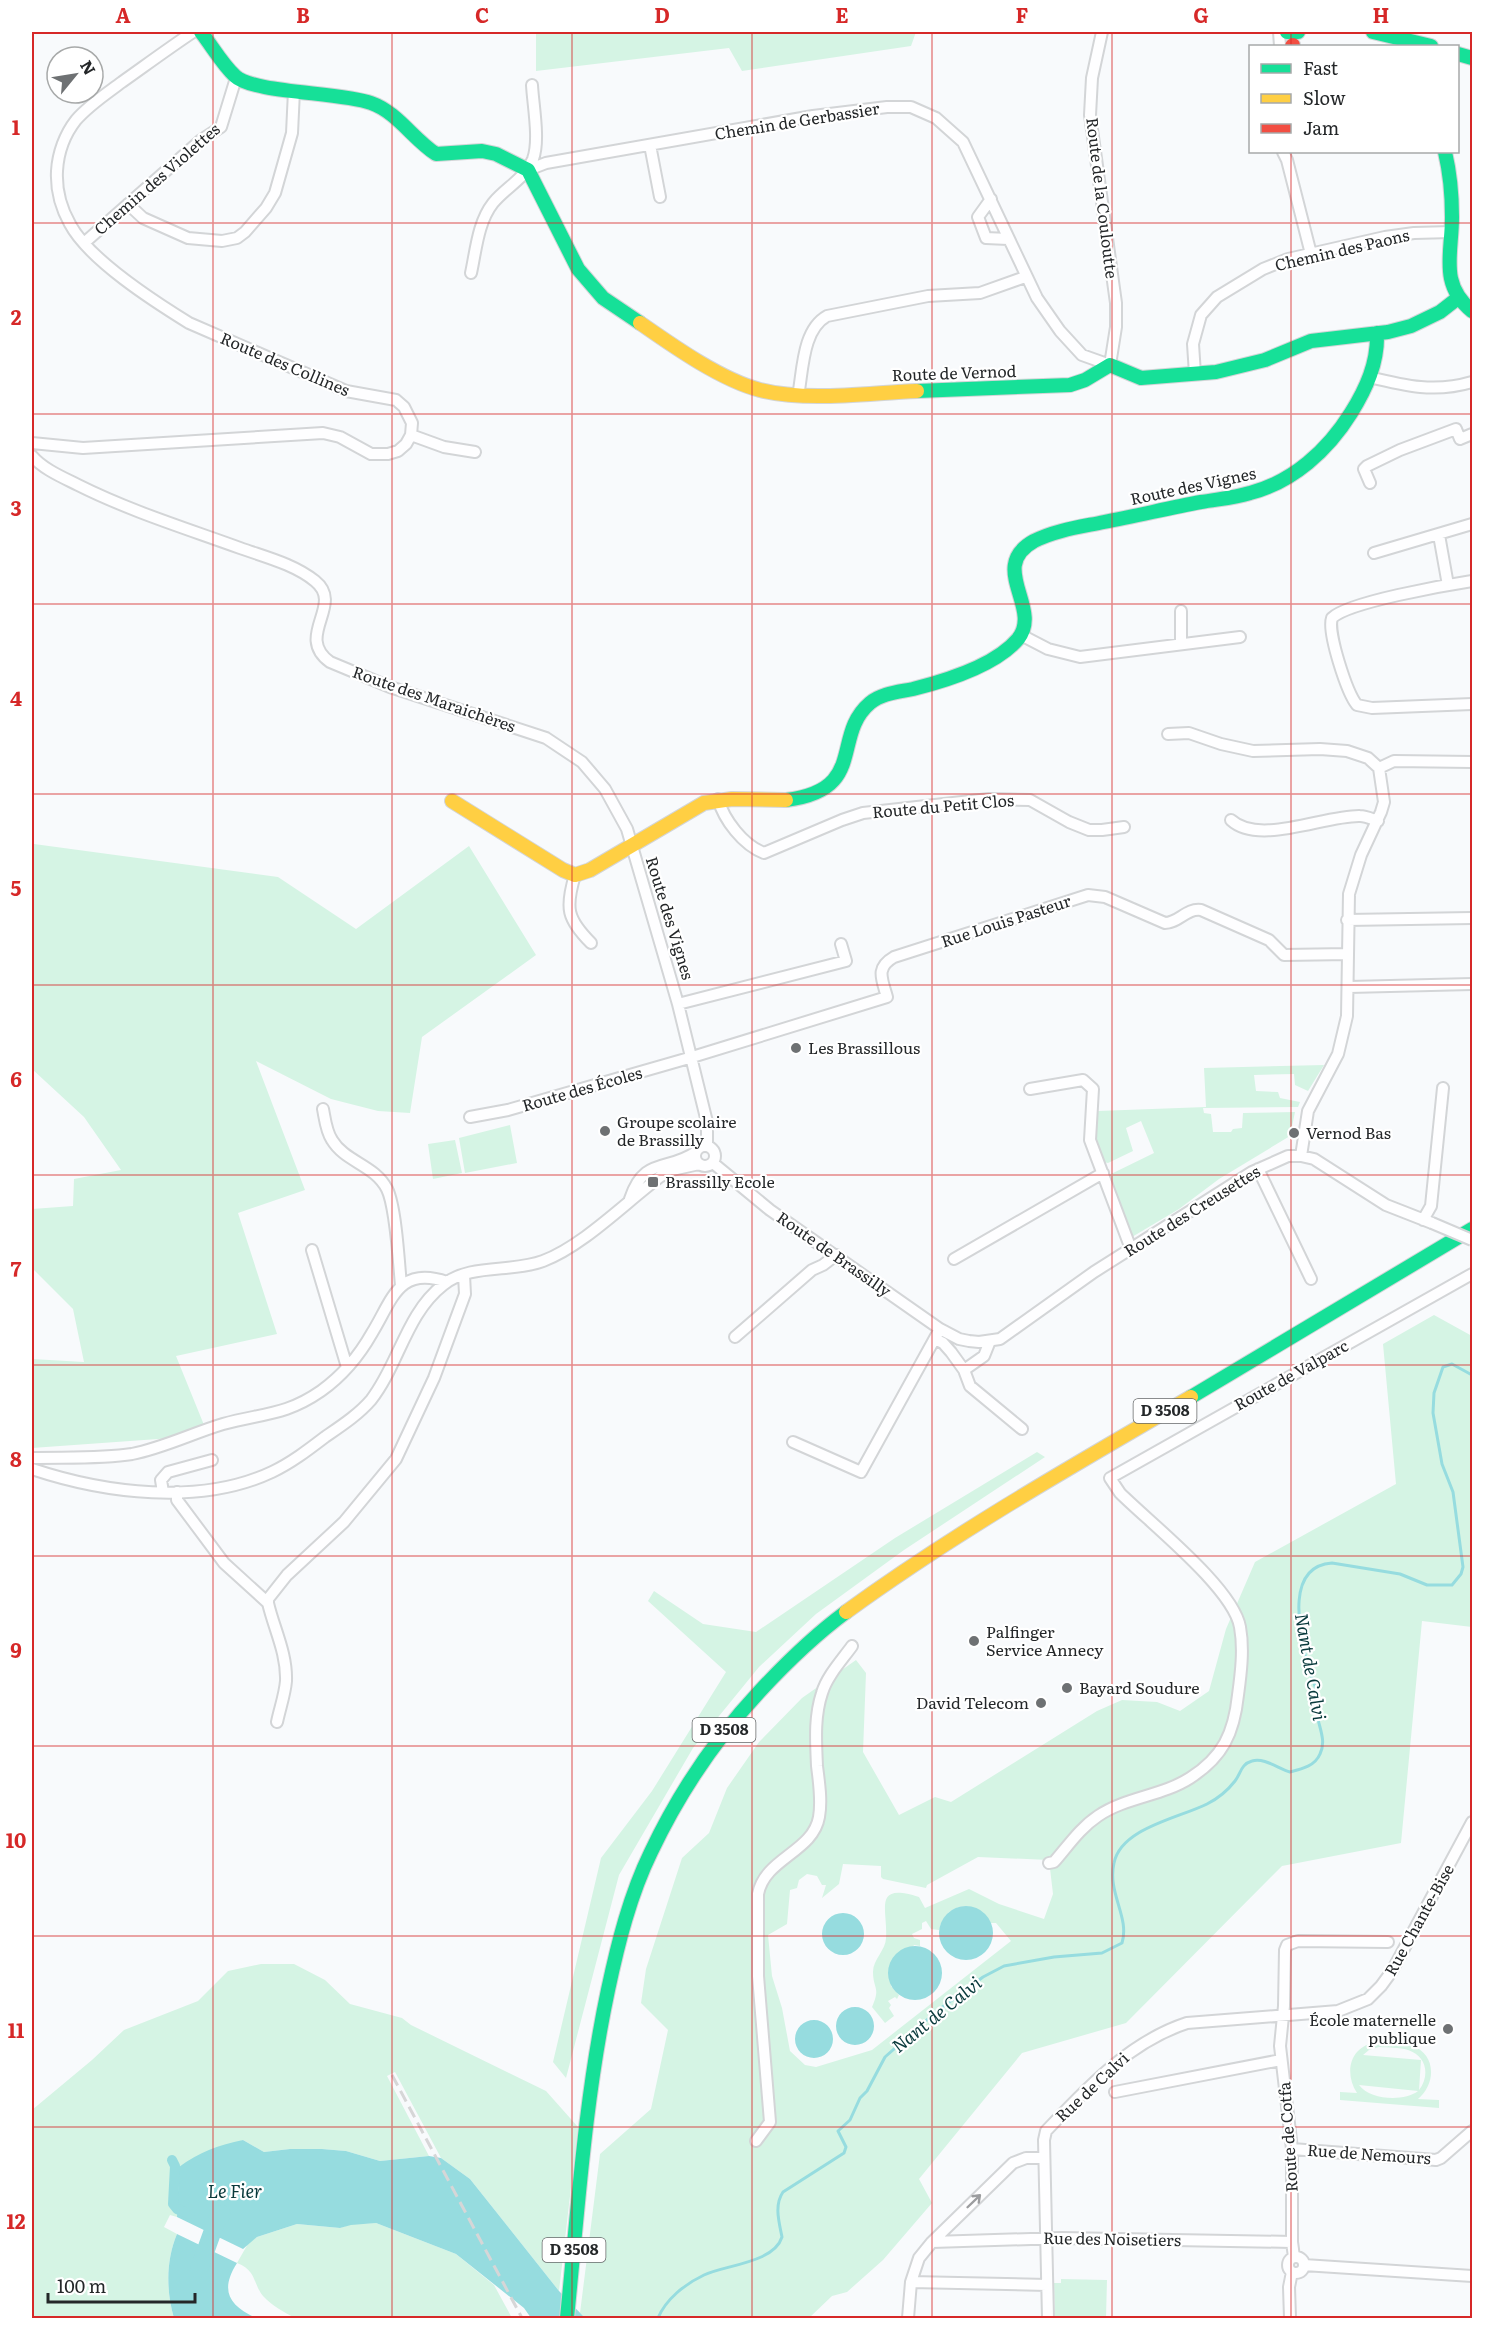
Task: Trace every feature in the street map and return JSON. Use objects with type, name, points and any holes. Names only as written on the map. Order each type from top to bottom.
[{"type":"main road","points":[[201,32],[236,78],[294,91],[360,99],[380,106],[398,119],[436,154],[482,151],[496,154],[528,170]]},
{"type":"main road","points":[[1287,32],[1299,32]]},
{"type":"main road","points":[[1373,32],[1427,45]]},
{"type":"main road","points":[[1445,153],[1452,192],[1452,232],[1448,272],[1458,298],[1473,311]]},
{"type":"main road","name":"Route de Vernod","points":[[528,170],[578,269],[594,290],[672,345],[735,381],[760,390],[798,396],[1070,385],[1085,380],[1110,365]]},
{"type":"main road","points":[[1110,365],[1141,378],[1195,374],[1265,360],[1311,341],[1402,328],[1426,320],[1458,298]]},
{"type":"main road","name":"Route des Vignes","points":[[632,846],[696,807],[718,799],[791,800],[824,788],[838,777],[843,768],[859,717],[871,701],[956,676],[1006,649],[1021,635],[1024,616],[1014,570],[1018,555],[1026,546],[1046,536],[1083,526],[1243,495],[1264,489],[1288,478],[1321,452],[1342,428],[1369,377],[1377,346],[1377,333]]},
{"type":"main road","points":[[452,801],[563,870],[575,874],[590,870],[632,846]]},
{"type":"main road","name":"D 3508","points":[[567,2319],[601,2027],[612,1973],[636,1888],[650,1853],[692,1775],[721,1733],[763,1684],[804,1645],[837,1617],[930,1552],[1473,1231]]},
{"type":"street","name":"Route des Collines","points":[[193,32],[88,108],[69,131],[58,163],[58,194],[70,226],[84,243],[142,291],[189,323],[346,392],[396,400],[410,417],[411,435]]},
{"type":"street","name":"Route de la Couloutte","points":[[1102,32],[1092,78],[1090,116],[1116,303],[1116,327],[1110,365]]},
{"type":"street","points":[[1279,32],[1287,45]]},
{"type":"street","points":[[1289,45],[1299,32]]},
{"type":"street","name":"Chemin des Violettes","points":[[84,243],[201,140],[221,127],[236,78]]},
{"type":"street","points":[[471,273],[487,213],[494,202],[528,170],[533,157],[535,144],[532,85]]},
{"type":"street","points":[[128,204],[143,218],[188,238],[222,242],[237,238],[266,208],[274,193],[292,133],[294,91]]},
{"type":"street","name":"Chemin de Gerbassier","points":[[528,170],[546,163],[823,114],[887,107],[911,107],[936,118],[963,142],[1025,277],[1048,314],[1079,352],[1110,365]]},
{"type":"street","points":[[651,145],[660,197]]},
{"type":"street","points":[[1284,153],[1311,254]]},
{"type":"street","points":[[991,199],[978,218],[986,238],[1008,239]]},
{"type":"street","name":"Chemin des Paons","points":[[1195,374],[1193,354],[1195,334],[1201,315],[1211,302],[1274,264],[1401,234],[1452,232]]},
{"type":"street","points":[[798,396],[810,335],[819,322],[827,316],[928,296],[974,295],[1025,277]]},
{"type":"street","points":[[1369,377],[1413,388],[1451,387],[1473,382]]},
{"type":"street","points":[[1370,483],[1364,470],[1367,466],[1400,450],[1456,429],[1460,439],[1473,434]]},
{"type":"street","points":[[32,443],[83,448],[323,433],[340,437],[376,455],[398,451],[411,435],[444,447],[475,452]]},
{"type":"street","name":"Route des Maraichères","points":[[32,456],[63,478],[116,503],[283,564],[307,576],[320,586],[326,595],[316,637],[320,652],[326,659],[364,678],[555,742],[582,762],[605,789],[627,828],[632,846]]},
{"type":"street","points":[[1374,553],[1473,524]]},
{"type":"street","points":[[1439,535],[1449,585]]},
{"type":"street","points":[[1473,581],[1342,611],[1332,618],[1330,631],[1357,705],[1372,708],[1473,704]]},
{"type":"street","points":[[1181,610],[1181,644]]},
{"type":"street","points":[[1021,635],[1048,650],[1073,657],[1089,657],[1240,637]]},
{"type":"street","points":[[1168,734],[1189,733],[1245,750],[1347,751],[1368,758],[1378,768],[1384,802],[1352,882],[1347,920],[1349,987],[1343,1037],[1336,1059],[1308,1111],[1301,1156],[1323,1163],[1386,1205],[1473,1240]]},
{"type":"street","points":[[1378,768],[1394,761],[1473,762]]},
{"type":"street","name":"Route du Petit Clos","points":[[718,799],[723,812],[742,837],[754,848],[764,853],[853,816],[915,806],[989,799],[1030,800],[1069,822],[1089,830],[1124,827]]},
{"type":"street","points":[[1231,820],[1238,825],[1261,831],[1358,816],[1378,821]]},
{"type":"street","name":"Route des Vignes","points":[[632,846],[693,1057],[708,1122],[707,1146]]},
{"type":"street","points":[[575,874],[569,898],[569,912],[574,925],[591,943]]},
{"type":"street","name":"Rue Louis Pasteur","points":[[693,1057],[887,997],[881,975],[882,968],[885,962],[894,957],[1088,895],[1110,899],[1165,923],[1172,922],[1190,910],[1201,910],[1269,940],[1284,955],[1348,954]]},
{"type":"street","points":[[1347,920],[1473,918]]},
{"type":"street","points":[[678,1004],[846,961],[841,944]]},
{"type":"street","points":[[1349,987],[1473,984]]},
{"type":"street","name":"Route des Écoles","points":[[470,1117],[508,1110],[693,1057]]},
{"type":"street","points":[[1030,1089],[1083,1080],[1091,1086],[1094,1093],[1090,1140],[1131,1249]]},
{"type":"street","points":[[1428,1221],[1443,1088]]},
{"type":"street","points":[[323,1109],[328,1132],[337,1147],[371,1170],[387,1188],[392,1203],[401,1286]]},
{"type":"street","points":[[32,1469],[79,1484],[163,1492],[229,1485],[273,1472],[307,1451],[356,1414],[376,1391],[421,1308],[447,1282],[464,1275],[528,1266],[552,1257],[576,1243],[666,1173],[699,1164],[707,1166],[712,1163],[715,1154],[713,1149],[701,1146],[696,1152],[680,1160],[658,1165],[644,1174],[630,1199]]},
{"type":"street","points":[[696,1152],[696,1160],[699,1164]]},
{"type":"street","name":"Route des Creusettes","points":[[959,1339],[979,1342],[1000,1339],[1086,1277],[1258,1169],[1281,1158],[1301,1156]]},
{"type":"street","name":"Route de Brassilly","points":[[712,1163],[770,1210],[836,1255],[938,1334],[959,1339]]},
{"type":"street","points":[[1258,1169],[1311,1279]]},
{"type":"street","points":[[954,1259],[1103,1173]]},
{"type":"street","points":[[312,1250],[347,1367]]},
{"type":"street","points":[[735,1337],[812,1270],[836,1255]]},
{"type":"street","name":"Route de Valparc","points":[[1049,1863],[1054,1862],[1076,1835],[1099,1815],[1133,1800],[1175,1786],[1202,1770],[1224,1745],[1232,1732],[1235,1718],[1242,1654],[1240,1626],[1235,1614],[1210,1578],[1120,1493],[1110,1478],[1473,1274]]},
{"type":"street","points":[[277,1722],[285,1684],[285,1671],[268,1599],[278,1584],[344,1522],[396,1459],[434,1378],[465,1294],[464,1275]]},
{"type":"street","points":[[32,1458],[131,1454],[224,1424],[288,1409],[323,1389],[347,1367],[372,1334],[392,1295],[401,1286],[429,1276],[447,1282]]},
{"type":"street","points":[[938,1334],[964,1370],[970,1386],[1022,1429]]},
{"type":"street","points":[[793,1442],[861,1472],[938,1334]]},
{"type":"street","points":[[964,1370],[984,1356],[990,1341]]},
{"type":"street","points":[[163,1492],[161,1480],[168,1472],[212,1460]]},
{"type":"street","points":[[177,1492],[177,1500],[224,1563],[268,1603]]},
{"type":"street","points":[[756,2141],[770,2122],[758,1976],[760,1882],[766,1873],[805,1840],[819,1818],[815,1737],[822,1691],[852,1646]]},
{"type":"street","name":"Rue Chante-Bise","points":[[1282,2017],[1344,2010],[1368,1999],[1381,1986],[1392,1971],[1473,1822]]},
{"type":"street","name":"Route de Cotfa","points":[[1294,2257],[1292,2149],[1281,2060],[1287,1945],[1298,1941],[1388,1941]]},
{"type":"street","name":"Rue de Calvi","points":[[1048,2319],[1044,2158],[1046,2131],[1120,2059],[1151,2037],[1187,2023],[1282,2017]]},
{"type":"street","points":[[1115,2092],[1281,2060]]},
{"type":"street","name":"Rue de Nemours","points":[[1292,2149],[1436,2160],[1442,2158],[1473,2131]]},
{"type":"street","points":[[908,2319],[911,2282],[919,2258],[932,2242],[1013,2163],[1026,2158],[1044,2158]]},
{"type":"street","name":"Rue des Noisetiers","points":[[932,2242],[1046,2238],[1292,2242]]},
{"type":"street","points":[[1290,2319],[1289,2287],[1292,2272],[1288,2263],[1294,2257],[1302,2259],[1304,2265],[1300,2272],[1292,2272]]},
{"type":"street","points":[[1304,2265],[1473,2276]]},
{"type":"street","points":[[911,2282],[1047,2285]]},
{"type":"green space","points":[[536,32],[916,32],[911,46],[742,71],[729,48],[536,71]]},
{"type":"green space","points":[[34,844],[278,877],[356,929],[469,846],[536,955],[422,1037],[410,1113],[378,1111],[331,1099],[256,1061],[305,1190],[238,1213],[277,1334],[176,1356],[204,1425],[172,1438],[32,1448],[32,1359],[84,1362],[73,1309],[32,1268],[32,1209],[73,1206],[74,1179],[121,1170],[84,1117],[32,1069],[32,848]]},
{"type":"green space","points":[[1324,1065],[1308,1091],[1295,1085],[1294,1074],[1254,1075],[1256,1091],[1278,1092],[1280,1098],[1300,1102],[1298,1107],[1203,1108],[1204,1113],[1211,1114],[1213,1132],[1231,1132],[1233,1129],[1242,1128],[1243,1113],[1295,1112],[1290,1136],[1219,1179],[1179,1209],[1132,1237],[1109,1175],[1154,1153],[1141,1121],[1126,1128],[1133,1151],[1108,1163],[1103,1162],[1094,1142],[1098,1111],[1206,1107],[1204,1068]]},
{"type":"green space","points":[[510,1125],[517,1163],[465,1173],[459,1138]]},
{"type":"green space","points":[[455,1140],[462,1173],[433,1179],[428,1144]]},
{"type":"green space","points":[[1434,1315],[1472,1336],[1472,1627],[1422,1621],[1401,1843],[1282,1866],[1126,2023],[1022,2053],[919,2179],[932,2203],[883,2260],[847,2292],[832,2296],[809,2318],[585,2318],[580,2313],[600,2154],[651,2109],[668,2030],[641,2003],[646,1969],[682,1858],[709,1833],[727,1788],[759,1742],[802,1698],[856,1660],[866,1673],[863,1752],[899,1815],[935,1797],[951,1802],[1097,1711],[1122,1700],[1157,1702],[1180,1711],[1209,1691],[1226,1629],[1255,1562],[1396,1484],[1383,1344]],"holes":[[[978,1857],[1049,1860],[1053,1894],[1044,1919],[999,1904],[969,1889],[925,1908],[919,1897],[904,1893],[894,1893],[888,1896],[885,1909],[885,1942],[873,1972],[876,1992],[872,2007],[885,2023],[894,2016],[888,2001],[895,1997],[897,1999],[899,1995],[891,1986],[914,1945],[920,1946],[920,1940],[914,1938],[912,1934],[922,1929],[922,1923],[926,1921],[931,1929],[939,1930],[948,1913],[962,1907],[970,1907],[985,1915],[991,1923],[996,1923],[1011,1941],[872,2050],[816,2067],[805,2065],[790,2051],[782,2008],[772,1976],[768,1935],[787,1924],[790,1890],[797,1888],[799,1880],[807,1874],[817,1876],[822,1885],[826,1885],[822,1898],[839,1884],[843,1864],[881,1866],[883,1879],[926,1888],[927,1885]]]},
{"type":"green space","points":[[1037,1452],[1045,1457],[904,1550],[816,1614],[759,1667],[693,1748],[619,1875],[566,2078],[553,2062],[601,1858],[652,1791],[726,1672],[648,1601],[654,1591],[703,1624],[756,1632],[895,1538]]},
{"type":"green space","points":[[261,1964],[294,1964],[325,1980],[350,2004],[402,2018],[411,2025],[546,2091],[578,2127],[559,2291],[470,2179],[441,2158],[395,2072],[387,2076],[429,2156],[380,2161],[346,2151],[322,2149],[264,2152],[243,2140],[179,2167],[177,2217],[170,2215],[164,2227],[177,2234],[173,2244],[168,2276],[174,2318],[32,2318],[32,2110],[124,2030],[198,2001],[228,1971]]},
{"type":"green space","points":[[1399,2042],[1420,2049],[1429,2062],[1431,2078],[1424,2093],[1418,2099],[1439,2100],[1439,2108],[1340,2100],[1340,2092],[1357,2093],[1350,2068],[1356,2054],[1369,2044]],"holes":[[[1379,2047],[1405,2049],[1419,2057],[1423,2062],[1425,2067],[1425,2079],[1419,2090],[1421,2060],[1363,2055]],[[1359,2085],[1418,2091],[1404,2097],[1387,2098],[1371,2094]]]},
{"type":"green space","points":[[376,2223],[456,2254],[494,2285],[512,2318],[295,2318],[267,2300],[251,2273],[237,2263],[249,2242],[257,2237],[297,2224],[340,2228],[351,2224]]},
{"type":"green space","points":[[1061,2279],[1107,2280],[1106,2318],[1055,2317],[1054,2283],[1061,2283]]},
{"type":"water","points":[[961,1906],[971,1906],[981,1910],[989,1918],[993,1933],[989,1948],[981,1956],[971,1960],[961,1960],[951,1956],[943,1948],[939,1938],[939,1928],[943,1918],[951,1910]]},
{"type":"water","points":[[843,1913],[858,1919],[864,1934],[858,1949],[843,1955],[828,1949],[822,1934],[828,1919]]},
{"type":"water","points":[[910,1946],[920,1946],[930,1950],[938,1958],[942,1973],[938,1988],[930,1996],[920,2000],[910,2000],[900,1996],[892,1988],[888,1978],[888,1968],[892,1958],[900,1950]]},
{"type":"water","points":[[855,2007],[868,2013],[874,2026],[868,2039],[855,2045],[842,2039],[836,2026],[842,2013]]},
{"type":"water","points":[[814,2020],[827,2026],[833,2039],[827,2052],[814,2058],[801,2052],[795,2039],[801,2026]]},
{"type":"water","name":"Le Fier","points":[[243,2140],[264,2152],[322,2149],[346,2151],[380,2161],[429,2156],[441,2158],[470,2179],[559,2291],[585,2318],[531,2318],[524,2308],[456,2254],[376,2223],[340,2228],[297,2224],[257,2237],[243,2249],[177,2217],[179,2167],[210,2150]]},
{"type":"water","name":"Le Fier","points":[[177,2234],[237,2263],[229,2281],[230,2296],[239,2308],[256,2318],[174,2318],[168,2276],[173,2244]]},
{"type":"waterway","name":"Nant de Calvi","points":[[658,2318],[671,2298],[690,2283],[704,2275],[759,2258],[777,2246],[782,2237],[778,2208],[783,2192],[844,2153],[846,2147],[838,2131],[850,2120],[860,2098],[867,2091],[885,2057],[937,2011],[983,1977],[1004,1966],[1054,1957],[1102,1953],[1122,1943],[1123,1924],[1113,1885],[1113,1874],[1114,1863],[1119,1851],[1128,1841],[1153,1826],[1215,1800],[1226,1791],[1248,1762],[1257,1760],[1290,1772],[1303,1768],[1318,1758],[1323,1744],[1317,1713],[1317,1694],[1307,1663],[1301,1631],[1299,1600],[1302,1587],[1308,1575],[1317,1567],[1332,1563],[1400,1574],[1427,1585],[1452,1585],[1461,1574],[1463,1567],[1453,1492],[1442,1464],[1433,1413],[1434,1393],[1443,1367],[1452,1364],[1472,1375]]},
{"type":"waterway","points":[[172,2160],[175,2166],[173,2204],[177,2209],[190,2214]]},
{"type":"waterway","name":"Le Fier","points":[[199,2269],[216,2222],[222,2214]]},
{"type":"railway","points":[[392,2075],[522,2318]]},
{"type":"traffic: fast","points":[[201,32],[230,71],[244,82],[371,103],[397,119],[436,154],[482,151],[496,154],[528,170],[578,269],[603,298],[640,323]]},
{"type":"traffic: fast","points":[[1287,32],[1298,32]]},
{"type":"traffic: fast","points":[[1373,32],[1427,45]]},
{"type":"traffic: fast","points":[[1459,54],[1472,58]]},
{"type":"traffic: fast","points":[[1445,153],[1452,201],[1451,279],[1462,301],[1472,311]]},
{"type":"traffic: fast","points":[[917,391],[1070,385],[1085,380],[1110,365],[1141,378],[1216,372],[1265,360],[1311,341],[1388,332],[1411,326],[1440,312],[1458,298]]},
{"type":"traffic: fast","points":[[786,800],[812,794],[828,785],[838,774],[852,731],[859,716],[870,703],[891,693],[913,689],[969,671],[997,657],[1018,639],[1024,627],[1024,614],[1015,575],[1015,563],[1021,551],[1034,541],[1068,529],[1250,493],[1281,481],[1308,463],[1332,440],[1362,395],[1373,365],[1377,333]]},
{"type":"traffic: fast","points":[[1191,1397],[1472,1229]]},
{"type":"traffic: fast","points":[[567,2318],[593,2071],[612,1972],[625,1920],[637,1885],[651,1852],[674,1809],[713,1747],[744,1709],[790,1660],[846,1612]]},
{"type":"traffic: slow","points":[[640,323],[682,352],[729,379],[760,390],[798,396],[917,391]]},
{"type":"traffic: slow","points":[[452,801],[563,870],[575,875],[590,870],[704,803],[732,799],[786,800]]},
{"type":"traffic: slow","points":[[846,1612],[973,1527],[1191,1397]]},
{"type":"place","name":"Les Brassillous","points":[[796,1048]]},
{"type":"place","name":"Groupe scolaire de Brassilly","points":[[605,1131]]},
{"type":"place","name":"Vernod Bas","points":[[1294,1133]]},
{"type":"place","name":"Brassilly Ecole","points":[[653,1182]]},
{"type":"place","name":"Palfinger Service Annecy","points":[[974,1641]]},
{"type":"place","name":"Bayard Soudure","points":[[1067,1688]]},
{"type":"place","name":"David Telecom","points":[[1041,1703]]},
{"type":"place","name":"École maternelle publique","points":[[1448,2029]]}]
